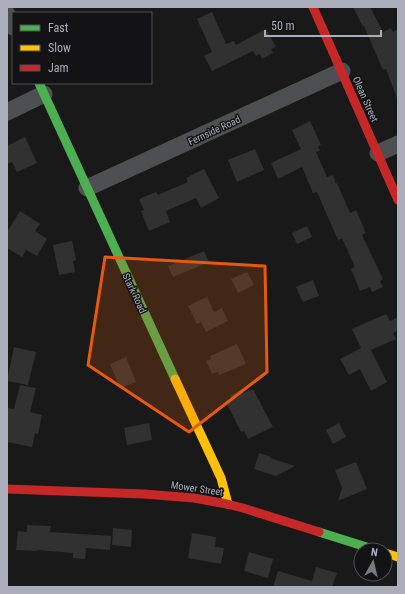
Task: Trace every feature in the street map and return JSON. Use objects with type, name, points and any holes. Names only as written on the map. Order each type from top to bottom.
[{"type":"street","name":"Olean Street","points":[[313,7],[398,200]]},
{"type":"street","points":[[7,14],[12,25]]},
{"type":"street","name":"Fernside Road","points":[[87,188],[342,71]]},
{"type":"street","points":[[7,112],[41,89]]},
{"type":"street","name":"Stark Road","points":[[41,89],[221,478],[228,504]]},
{"type":"street","points":[[378,153],[398,144]]},
{"type":"street","name":"Mower Street","points":[[7,488],[162,495],[199,499],[228,504],[353,543]]},
{"type":"highlighted area","points":[[105,257],[265,266],[267,372],[189,432],[88,365]]},
{"type":"building","points":[[353,7],[370,7],[383,32],[391,28],[393,32],[398,29],[398,98],[386,69],[383,70],[364,26],[363,27]]},
{"type":"building","points":[[212,12],[226,44],[234,41],[236,45],[266,29],[276,47],[271,49],[273,53],[262,59],[260,54],[256,56],[253,51],[212,71],[204,56],[212,52],[197,19]]},
{"type":"building","points":[[310,121],[321,145],[318,146],[320,151],[316,152],[327,177],[333,175],[350,213],[356,210],[366,233],[362,235],[383,279],[380,281],[383,287],[372,292],[370,287],[360,291],[351,269],[355,267],[342,238],[338,240],[317,192],[313,193],[302,167],[278,179],[271,163],[301,149],[292,130]]},
{"type":"building","points":[[25,137],[37,163],[17,172],[12,162],[7,164],[7,146]]},
{"type":"building","points":[[255,149],[264,170],[237,182],[228,160]]},
{"type":"building","points":[[204,169],[219,198],[201,208],[196,198],[166,211],[170,222],[149,231],[141,211],[144,210],[139,199],[156,192],[158,195],[188,182],[186,178]]},
{"type":"building","points":[[20,211],[40,224],[35,231],[47,239],[37,256],[26,250],[22,257],[7,248],[7,232]]},
{"type":"building","points":[[307,226],[312,237],[297,244],[292,233]]},
{"type":"building","points":[[72,241],[76,260],[73,261],[75,272],[59,275],[53,245]]},
{"type":"building","points":[[204,251],[209,262],[173,277],[168,266]]},
{"type":"building","points":[[247,272],[254,285],[238,293],[231,279]]},
{"type":"building","points":[[313,280],[319,296],[303,302],[296,287]]},
{"type":"building","points":[[207,297],[214,312],[222,308],[228,321],[206,332],[201,322],[197,324],[188,306]]},
{"type":"building","points":[[386,314],[390,321],[398,317],[398,330],[393,333],[396,339],[371,350],[387,382],[371,391],[360,369],[349,375],[340,359],[361,348],[352,329]]},
{"type":"building","points":[[237,344],[246,364],[219,375],[218,372],[212,374],[206,361],[211,359],[210,356]]},
{"type":"building","points":[[14,347],[36,352],[28,385],[7,381]]},
{"type":"building","points":[[126,357],[136,382],[120,388],[110,364]]},
{"type":"building","points":[[20,385],[36,388],[30,412],[42,415],[38,434],[35,433],[32,447],[7,442],[8,408],[14,409]]},
{"type":"building","points":[[242,389],[244,393],[253,389],[273,427],[248,439],[244,431],[241,432],[226,402],[232,399],[230,396]]},
{"type":"building","points":[[149,423],[152,440],[127,445],[124,428]]},
{"type":"building","points":[[339,423],[346,437],[333,444],[326,430]]},
{"type":"building","points":[[259,453],[295,466],[276,476],[254,469]]},
{"type":"building","points":[[356,462],[367,489],[338,501],[342,488],[335,470]]},
{"type":"building","points":[[27,525],[51,526],[50,532],[111,536],[110,550],[86,548],[85,559],[73,558],[73,553],[16,550],[18,531],[27,532]]},
{"type":"building","points":[[113,528],[132,530],[131,547],[112,545]]},
{"type":"building","points":[[192,533],[216,537],[215,547],[224,548],[221,564],[188,558]]},
{"type":"building","points":[[249,552],[273,559],[268,578],[244,571]]},
{"type":"building","points":[[316,567],[337,573],[332,587],[273,587],[278,571],[312,581]]},
{"type":"traffic: fast","points":[[39,84],[175,379]]},
{"type":"traffic: fast","points":[[319,532],[353,543]]},
{"type":"traffic: slow","points":[[175,379],[221,478],[228,504]]},
{"type":"traffic: slow","points":[[393,555],[398,557]]},
{"type":"traffic: jam","points":[[313,7],[398,200]]},
{"type":"traffic: jam","points":[[7,489],[144,494],[194,498],[243,508],[319,532]]}]
